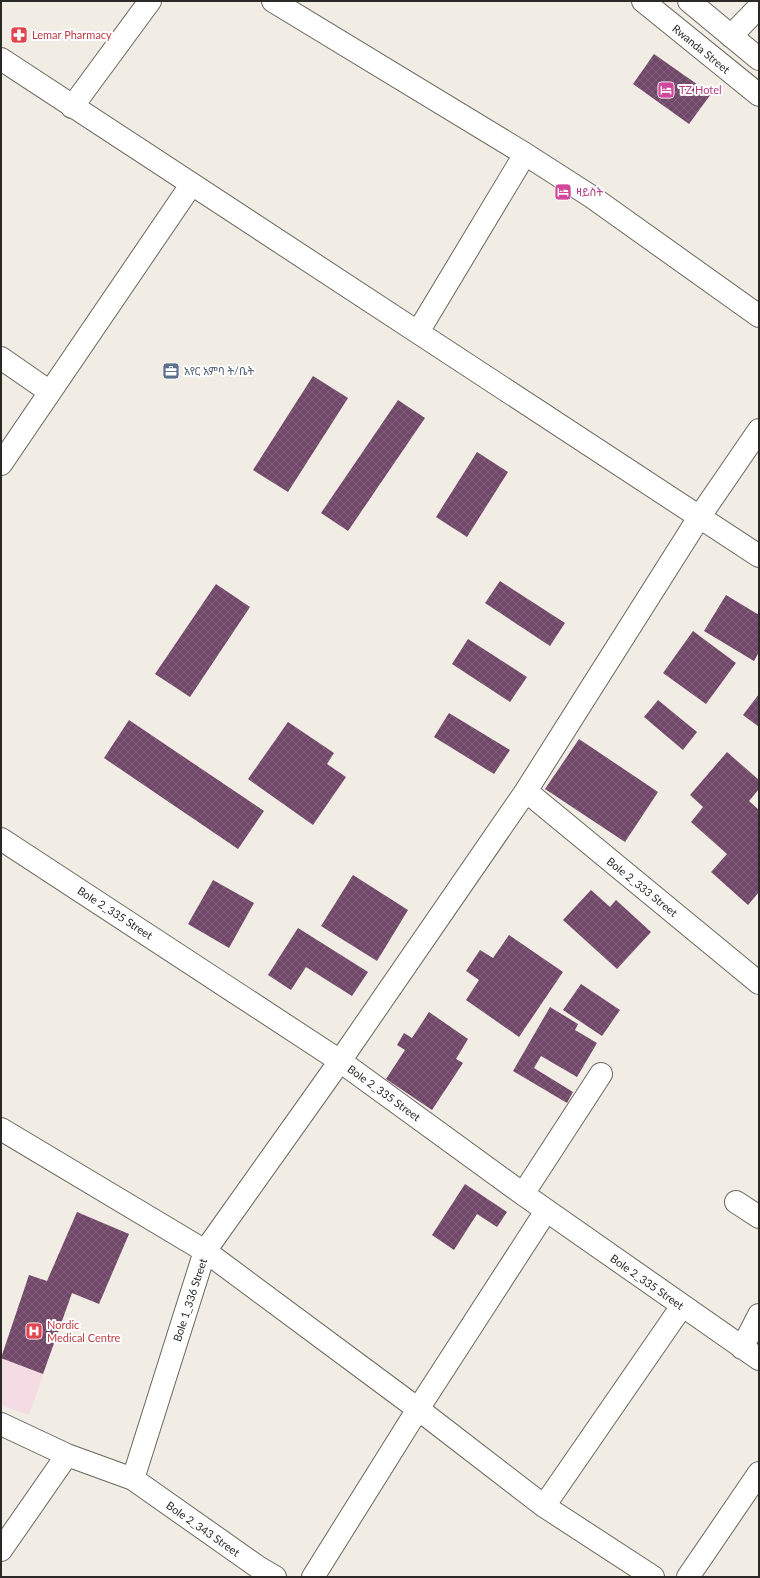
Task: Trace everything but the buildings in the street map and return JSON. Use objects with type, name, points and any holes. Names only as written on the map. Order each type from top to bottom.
[{"type":"street","points":[[72,107],[150,1]]},
{"type":"street","points":[[273,1],[525,154],[592,197],[759,316]]},
{"type":"street","name":"Rwanda Street","points":[[643,1],[759,95]]},
{"type":"street","points":[[689,1],[759,59]]},
{"type":"street","points":[[731,36],[759,7]]},
{"type":"street","points":[[1,59],[72,107],[700,516],[759,556]]},
{"type":"street","points":[[418,332],[525,154]]},
{"type":"street","points":[[1,464],[191,185]]},
{"type":"street","points":[[1,358],[50,392]]},
{"type":"street","name":"Bole 1_336 Street","points":[[132,1479],[205,1251],[340,1061],[526,791],[700,516],[759,430]]},
{"type":"street","name":"Bole 2_333 Street","points":[[526,791],[759,983]]},
{"type":"street","name":"Bole 2_335 Street","points":[[1,839],[340,1061],[546,1211],[751,1354]]},
{"type":"street","points":[[523,1194],[601,1074]]},
{"type":"street","points":[[1,1129],[205,1251],[418,1409],[544,1506],[653,1577]]},
{"type":"street","points":[[736,1202],[759,1217]]},
{"type":"street","points":[[313,1577],[418,1409],[546,1211]]},
{"type":"street","points":[[544,1506],[682,1306]]},
{"type":"street","points":[[751,1354],[759,1315]]},
{"type":"street","name":"Bole 2_343 Street","points":[[1,1424],[67,1455],[132,1479],[261,1574]]},
{"type":"street","points":[[1,1550],[67,1455]]},
{"type":"street","points":[[688,1577],[759,1473]]},
{"type":"shaded area","name":"Nordic Medical Centre","points":[[77,1212],[129,1234],[99,1304],[72,1293],[29,1415],[1,1405],[1,1359],[29,1275],[47,1281]]},
{"type":"place","name":"Lemar Pharmacy","points":[[19,35]]},
{"type":"place","name":"TZ Hotel","points":[[666,90]]},
{"type":"place","name":"ዛይስት","points":[[563,192]]},
{"type":"place","name":"አየር አምባ ት/ቤት","points":[[171,371]]},
{"type":"place","name":"Nordic Medical Centre","points":[[34,1331]]}]
